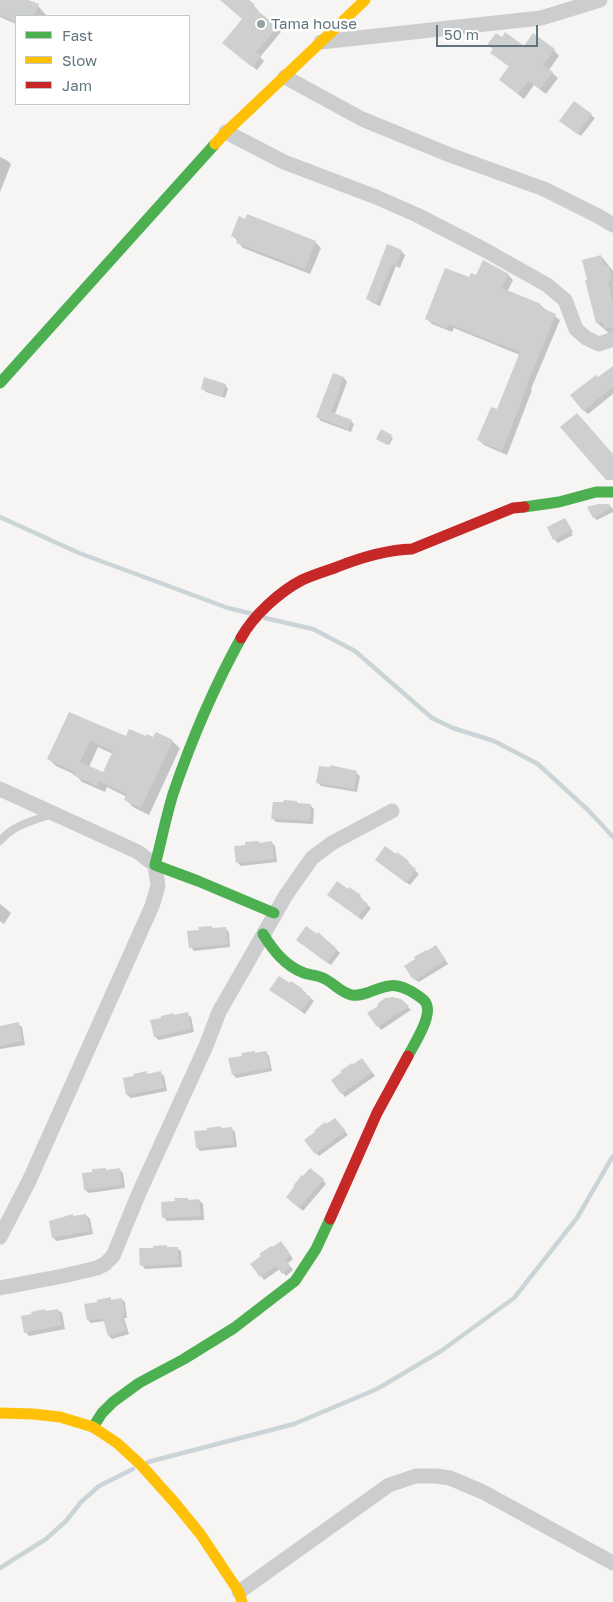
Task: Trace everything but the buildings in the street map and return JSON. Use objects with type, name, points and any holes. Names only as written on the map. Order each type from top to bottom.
[{"type":"street","points":[[0,383],[226,132],[365,0]]},
{"type":"street","points":[[321,42],[541,18],[600,0]]},
{"type":"street","points":[[285,77],[362,119],[450,155],[544,189],[613,225]]},
{"type":"street","points":[[226,132],[284,162],[376,197],[483,248],[547,285],[565,300],[576,329],[586,338],[599,344],[613,339]]},
{"type":"street","points":[[0,1237],[29,1181],[152,906],[158,886],[155,865],[173,795],[200,726],[244,633],[281,593],[292,584],[304,578],[366,556],[394,550],[412,549],[513,508],[559,502],[596,492],[613,492]]},
{"type":"street","points":[[0,789],[138,852],[155,865],[198,881],[274,914]]},
{"type":"street","points":[[0,1288],[97,1268],[105,1264],[112,1256],[206,1046],[219,1012],[274,914],[300,873],[312,858],[332,843],[392,811]]},
{"type":"street","points":[[93,1427],[102,1413],[113,1402],[139,1383],[184,1359],[234,1328],[295,1281],[316,1249],[377,1113],[421,1031],[428,1013],[426,1003],[406,988],[393,985],[381,987],[360,995],[351,995],[322,977],[295,969],[281,958],[263,934]]},
{"type":"street","points":[[0,1413],[60,1417],[93,1427],[117,1444],[129,1454],[175,1503],[201,1535],[240,1597],[389,1485],[416,1476],[450,1478],[483,1492],[613,1563]]},
{"type":"lane","points":[[0,841],[17,826],[54,814]]},
{"type":"waterway","points":[[0,517],[79,553],[228,608],[253,614]]},
{"type":"waterway","points":[[265,618],[313,629],[355,651],[432,718],[453,728],[494,741],[538,764],[589,811],[613,837]]},
{"type":"waterway","points":[[148,1462],[294,1424],[377,1389],[441,1351],[514,1298],[577,1218],[613,1156]]},
{"type":"waterway","points":[[0,1568],[46,1539],[99,1486],[133,1469]]},
{"type":"traffic: fast","points":[[0,383],[215,144]]},
{"type":"traffic: fast","points":[[524,507],[559,502],[596,492],[613,492]]},
{"type":"traffic: fast","points":[[241,638],[212,695],[187,754],[173,794],[155,865],[274,913]]},
{"type":"traffic: fast","points":[[263,934],[275,952],[285,962],[304,973],[323,978],[348,994],[362,995],[384,987],[396,986],[402,987],[422,999],[426,1003],[427,1015],[422,1030],[408,1056]]},
{"type":"traffic: fast","points":[[93,1427],[102,1413],[113,1402],[139,1383],[184,1359],[234,1328],[295,1281],[316,1249],[330,1219]]},
{"type":"traffic: slow","points":[[215,144],[365,0]]},
{"type":"traffic: slow","points":[[0,1413],[60,1417],[93,1427],[117,1443],[141,1465],[201,1535],[239,1592],[242,1602]]},
{"type":"traffic: jam","points":[[241,638],[252,621],[267,605],[284,591],[302,580],[365,557],[383,552],[412,549],[513,508],[524,507]]},
{"type":"traffic: jam","points":[[330,1219],[377,1113],[408,1056]]},
{"type":"place","name":"Tama house","points":[[261,24]]}]
